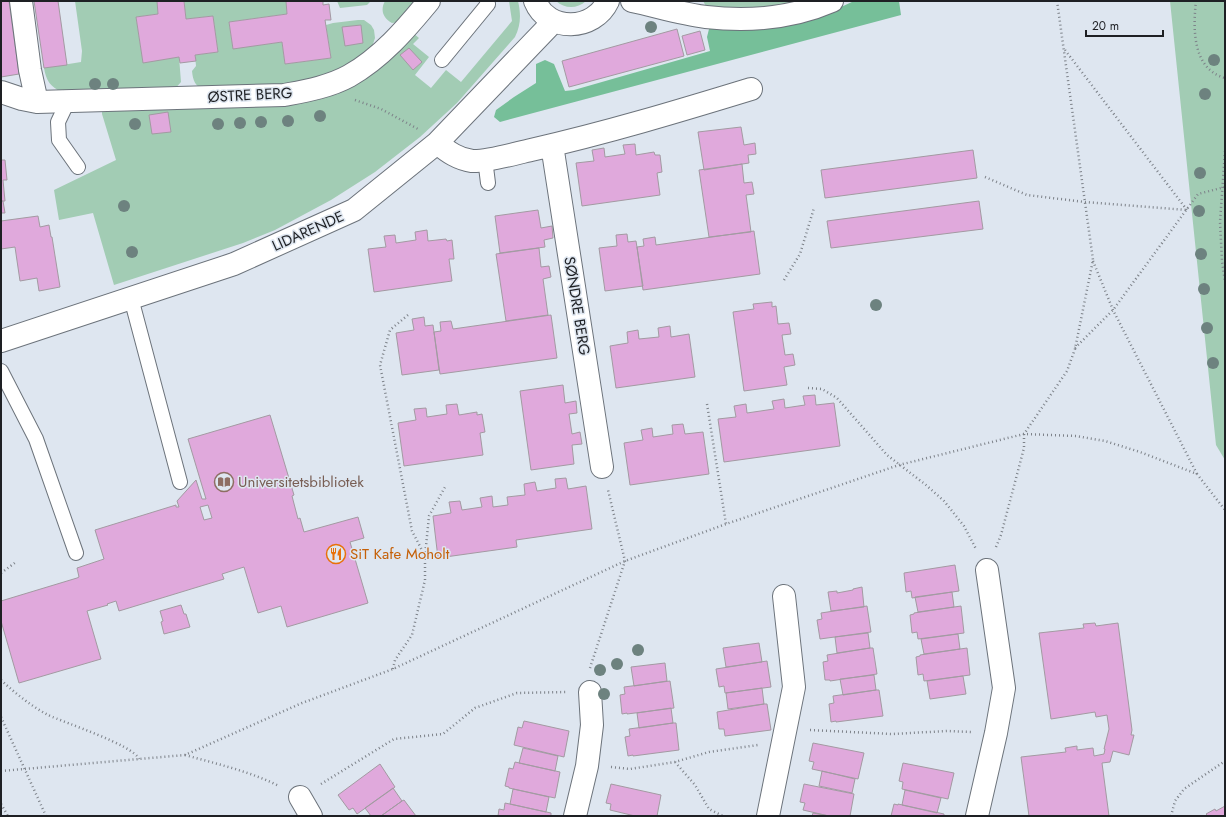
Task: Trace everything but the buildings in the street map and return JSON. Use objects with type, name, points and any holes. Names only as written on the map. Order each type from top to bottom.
[{"type":"street","points":[[21,1],[30,70],[37,102]]},
{"type":"street","name":"ØSTRE BERG","points":[[1,92],[37,102],[284,95],[316,88],[348,76],[366,64],[389,45],[409,26],[429,1]]},
{"type":"street","points":[[536,1],[544,14],[554,21],[565,24],[588,22],[598,16],[608,1]]},
{"type":"street","points":[[632,1],[705,16],[748,19],[787,15],[832,1]]},
{"type":"street","name":"LIDARENDE","points":[[1,341],[234,264],[354,210],[438,143],[554,21]]},
{"type":"street","points":[[438,143],[451,154],[461,159],[473,161],[485,159],[552,145],[751,89]]},
{"type":"street","name":"SØNDRE BERG","points":[[552,145],[602,466]]},
{"type":"street","points":[[977,816],[996,733],[1004,688],[987,570]]},
{"type":"street","points":[[768,816],[794,687],[784,596]]},
{"type":"street","points":[[575,816],[587,766],[592,725],[590,692]]},
{"type":"street","points":[[300,797],[311,816]]},
{"type":"lane","points":[[442,60],[488,4],[488,1]]},
{"type":"lane","points":[[68,101],[58,122],[59,140],[78,167]]},
{"type":"lane","points":[[485,159],[488,183]]},
{"type":"lane","points":[[131,298],[180,482]]},
{"type":"lane","points":[[1,371],[36,439],[76,553]]},
{"type":"path","points":[[1057,1],[1093,260],[1113,310],[1197,474],[1225,510]]},
{"type":"path","points":[[1196,1],[1194,21],[1195,37],[1199,55],[1206,66],[1217,76],[1225,78]]},
{"type":"path","points":[[1064,48],[1187,210]]},
{"type":"path","points":[[355,100],[381,109],[419,130],[438,143]]},
{"type":"path","points":[[1225,151],[1224,187],[1220,222],[1222,261],[1225,282]]},
{"type":"path","points":[[985,177],[1027,195],[1085,202],[1187,210]]},
{"type":"path","points":[[1075,349],[1113,310],[1198,194],[1224,187]]},
{"type":"path","points":[[784,280],[800,254],[814,208]]},
{"type":"path","points":[[987,570],[1001,535],[1024,448],[1024,434],[1067,371],[1075,349],[1093,260]]},
{"type":"path","points":[[408,314],[390,330],[380,365],[412,531],[425,556]]},
{"type":"path","points":[[808,388],[822,389],[838,398],[887,455],[944,501],[964,526],[987,570]]},
{"type":"path","points":[[707,404],[726,524]]},
{"type":"path","points":[[1,771],[185,755],[302,703],[393,669],[625,561],[726,524],[899,465],[1024,434],[1076,436],[1105,441],[1140,452],[1197,474]]},
{"type":"path","points":[[185,755],[243,771],[266,780],[300,797],[394,739],[443,734],[475,708],[517,693],[590,692],[590,665],[625,561],[602,466]]},
{"type":"path","points":[[393,669],[395,660],[412,635],[425,580],[425,556],[430,516],[445,487]]},
{"type":"path","points":[[1,573],[16,562]]},
{"type":"path","points":[[1,680],[15,693],[47,714],[131,751],[138,756],[139,759]]},
{"type":"path","points":[[1,717],[46,816]]},
{"type":"path","points":[[587,766],[630,769],[675,762],[709,752],[785,734],[892,734],[947,731],[996,733]]},
{"type":"path","points":[[1171,816],[1176,801],[1184,789],[1225,761]]},
{"type":"path","points":[[675,762],[695,785],[709,810],[723,816]]},
{"type":"path","points":[[1,804],[8,816]]},
{"type":"green space","points":[[75,1],[157,1],[158,14],[136,17],[143,62],[179,57],[181,82],[173,91],[62,92],[54,88],[47,80],[44,68],[81,62],[82,51]]},
{"type":"green space","points":[[184,1],[286,1],[287,14],[229,22],[233,48],[282,42],[285,64],[331,58],[326,25],[364,20],[371,25],[374,30],[375,38],[370,49],[335,73],[293,85],[203,90],[195,82],[192,71],[196,66],[195,55],[218,52],[213,16],[186,19]]},
{"type":"green space","points":[[337,1],[371,1],[367,5],[340,8]]},
{"type":"green space","points":[[385,1],[419,1],[399,22],[392,23],[386,19],[383,14],[383,4]]},
{"type":"green space","points":[[509,1],[518,1],[519,6],[519,24],[515,37],[457,103],[420,137],[375,172],[331,200],[275,230],[243,243],[114,285],[93,213],[59,220],[54,190],[116,160],[102,114],[104,108],[288,103],[413,33],[419,38],[413,44],[429,57],[415,75],[431,88],[446,70],[461,82],[512,21]]},
{"type":"green space","points":[[556,1],[586,1],[579,6],[567,7]]},
{"type":"green space","points":[[703,1],[811,1],[764,11],[707,8]]},
{"type":"green space","points":[[854,1],[899,1],[901,15],[500,122],[494,117],[496,110],[536,83],[536,64],[545,60],[554,64],[565,91],[574,90],[710,51],[707,37],[710,25],[839,8]]},
{"type":"green space","points":[[1170,1],[1225,1],[1225,460],[1216,445]]},
{"type":"place","name":"Universitetsbibliotek","points":[[224,482]]},
{"type":"place","name":"SiT Kafe Moholt","points":[[336,554]]}]
